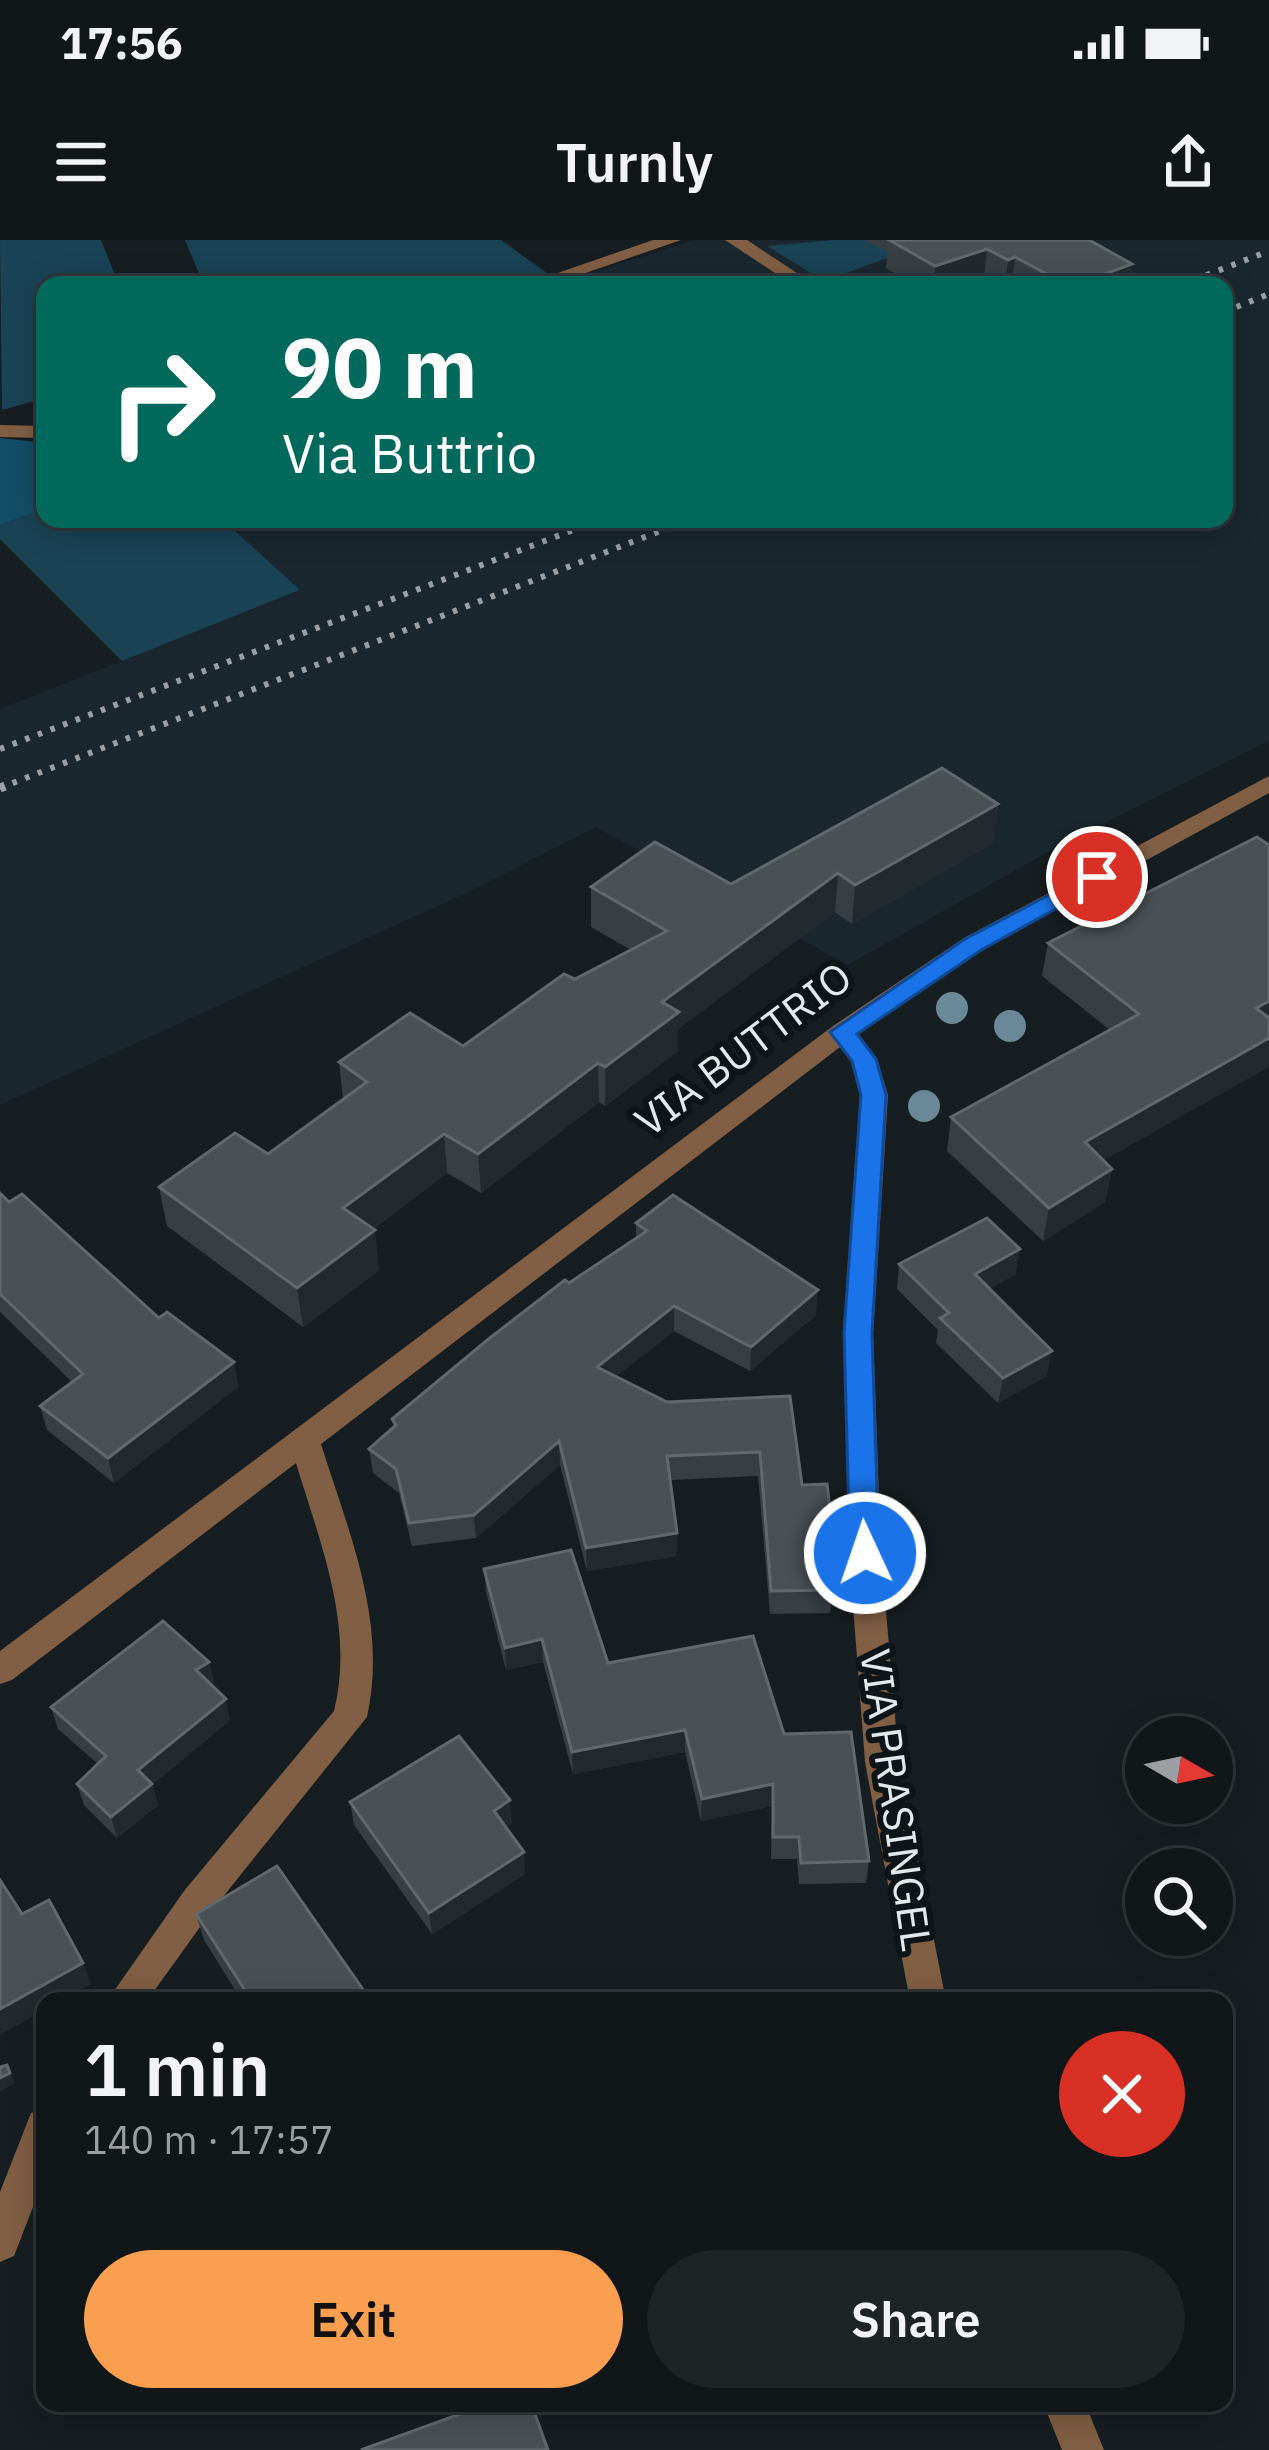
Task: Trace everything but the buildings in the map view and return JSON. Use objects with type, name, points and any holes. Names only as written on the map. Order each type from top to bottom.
[{"type":"street","points":[[560,276],[672,240]]},
{"type":"street","points":[[734,240],[792,276]]},
{"type":"street","points":[[0,430],[36,432]]},
{"type":"street","name":"VIA BUTTRIO","points":[[0,1670],[842,1032],[973,944],[1267,787]]},
{"type":"street","name":"VIA PRASINGEL","points":[[842,1032],[864,1059],[874,1095],[858,1333],[865,1553],[882,1762],[926,1992]]},
{"type":"street","points":[[131,1992],[196,1902],[350,1718],[358,1696],[362,1671],[351,1603],[304,1440]]},
{"type":"street","points":[[0,2242],[36,2149]]},
{"type":"street","points":[[1068,2412],[1083,2450]]},
{"type":"shaded area","points":[[0,240],[101,240],[115,276],[36,276],[36,401],[2,410]]},
{"type":"shaded area","points":[[185,240],[501,240],[547,273],[538,276],[200,276]]},
{"type":"shaded area","points":[[694,240],[1269,240],[1269,741],[1053,849],[848,965],[596,827],[464,894],[0,1105],[0,709],[299,591],[232,528],[1233,528],[1233,276],[581,276]]},
{"type":"shaded area","points":[[872,240],[896,255],[838,276],[816,276],[767,246]]},
{"type":"shaded area","points":[[0,438],[36,442],[36,512],[0,525]]},
{"type":"shaded area","points":[[36,512],[36,528],[232,528],[300,590],[122,661],[0,539],[0,525]]},
{"type":"railway","points":[[1204,276],[1269,251]]},
{"type":"railway","points":[[1233,308],[1269,294]]},
{"type":"railway","points":[[0,749],[578,528]]},
{"type":"railway","points":[[5,786],[0,788],[668,528]]},
{"type":"route","points":[[865,1553],[858,1333],[874,1095],[864,1059],[842,1032],[973,944],[1097,877]]}]
